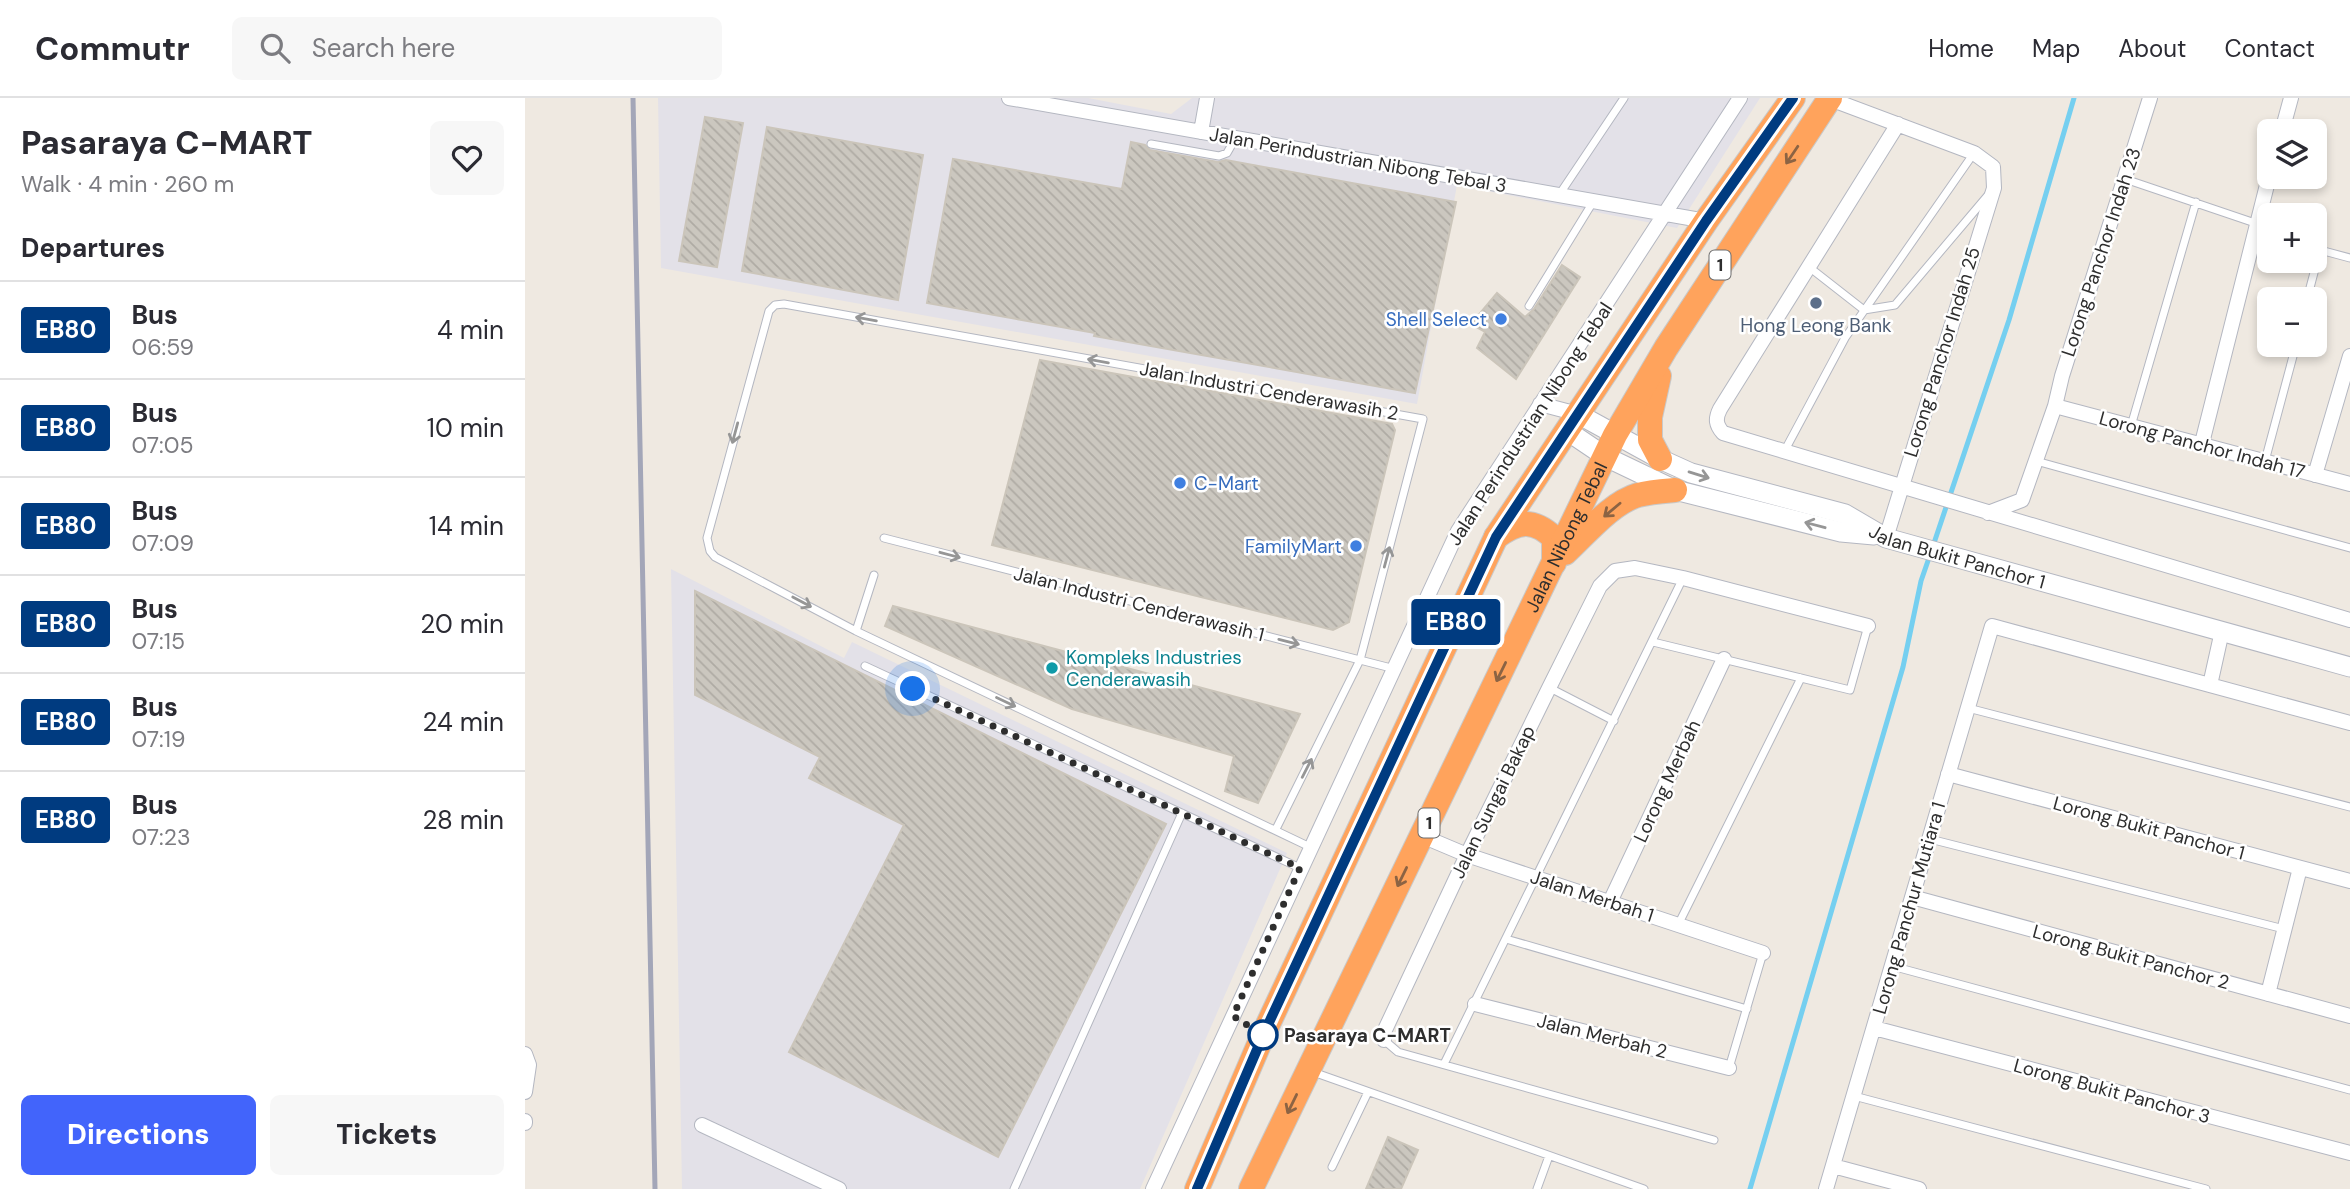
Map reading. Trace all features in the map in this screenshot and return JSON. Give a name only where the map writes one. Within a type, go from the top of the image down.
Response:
[{"type":"highway","name":"1","points":[[1197,1189],[1265,1031],[1496,537],[1706,221],[1793,98]]},
{"type":"highway","name":"Jalan Nibong Tebal","points":[[1251,1189],[1610,446],[1665,348],[1830,98]]},
{"type":"highway","points":[[1660,459],[1650,440],[1650,417],[1665,348]]},
{"type":"highway","points":[[1554,563],[1611,509],[1624,501],[1638,495],[1675,490]]},
{"type":"highway","points":[[1496,537],[1522,523],[1535,524],[1554,538],[1554,563]]},
{"type":"street","name":"Jalan Perindustrian Nibong Tebal 3","points":[[1009,98],[1706,221]]},
{"type":"street","points":[[1201,132],[1207,98]]},
{"type":"street","name":"Jalan Perindustrian Nibong Tebal","points":[[1153,1189],[1458,531],[1739,98]]},
{"type":"street","points":[[1830,98],[1974,153]]},
{"type":"street","name":"Lorong Panchor Indah 23","points":[[1988,513],[2022,500],[2055,406],[2062,376],[2150,98]]},
{"type":"street","points":[[2285,119],[2291,98]]},
{"type":"street","points":[[1898,124],[1720,409],[1716,420],[1718,428],[1723,433],[1900,487],[2350,620]]},
{"type":"street","name":"Lorong Panchor Indah 25","points":[[1886,538],[1994,188],[1993,167],[1974,153]]},
{"type":"street","points":[[2202,443],[2265,189]]},
{"type":"street","points":[[2315,475],[2350,356]]},
{"type":"street","points":[[1540,404],[1572,422]]},
{"type":"street","name":"Lorong Panchor Indah 17","points":[[2055,406],[2350,484]]},
{"type":"street","name":"Jalan Bukit Panchor 1","points":[[1572,422],[1610,446],[1660,459],[1691,473],[1845,514],[1886,538],[2350,667]]},
{"type":"street","points":[[1610,446],[1675,490],[1840,532],[1886,538]]},
{"type":"street","name":"Jalan Sungai Bakap","points":[[1384,1040],[1384,1032],[1467,855],[1600,586],[1615,571],[1635,568],[1683,578]]},
{"type":"street","points":[[1683,578],[1868,626]]},
{"type":"street","name":"Lorong Panchur Mutiara 1","points":[[1826,1189],[1992,626],[2210,685]]},
{"type":"street","points":[[2222,631],[2210,685],[2350,723]]},
{"type":"street","name":"Lorong Merbah","points":[[1610,902],[1724,659]]},
{"type":"street","name":"Lorong Bukit Panchor 1","points":[[1948,775],[2350,881]]},
{"type":"street","name":"Jalan Merbah 1","points":[[1422,835],[1467,855],[1763,953]]},
{"type":"street","points":[[2268,994],[2300,868]]},
{"type":"street","name":"Lorong Bukit Panchor 2","points":[[1912,897],[2350,1016]]},
{"type":"street","name":"Jalan Merbah 2","points":[[1475,1004],[1729,1068]]},
{"type":"street","name":"Lorong Bukit Panchor 3","points":[[1874,1028],[2350,1153]]},
{"type":"street","points":[[525,1054],[529,1065],[525,1092]]},
{"type":"street","points":[[702,1125],[839,1189]]},
{"type":"street","points":[[1833,1166],[1919,1189]]},
{"type":"lane","points":[[1559,195],[1624,98]]},
{"type":"lane","points":[[1151,144],[1219,156],[1227,153],[1235,138]]},
{"type":"lane","points":[[1785,450],[1845,338],[1974,153]]},
{"type":"lane","points":[[2125,179],[2255,223]]},
{"type":"lane","points":[[1809,267],[1864,310],[1895,305],[1994,188]]},
{"type":"lane","points":[[1529,306],[1594,202]]},
{"type":"lane","points":[[2131,426],[2196,202]]},
{"type":"lane","points":[[2311,287],[2320,250],[2350,258]]},
{"type":"lane","name":"Jalan Industri Cenderawasih 2","points":[[856,631],[715,557],[710,551],[707,538],[769,311],[775,305],[784,304],[1423,419],[1360,660],[1276,829]]},
{"type":"lane","points":[[2265,461],[2293,357]]},
{"type":"lane","points":[[2036,461],[2350,548]]},
{"type":"lane","name":"Jalan Industri Cenderawasih 1","points":[[884,538],[1395,670]]},
{"type":"lane","points":[[874,575],[856,631],[1310,847]]},
{"type":"lane","points":[[1444,1064],[1683,578]]},
{"type":"lane","points":[[1653,642],[1850,690],[1868,626]]},
{"type":"lane","points":[[865,666],[1300,868]]},
{"type":"lane","points":[[1678,925],[1801,678]]},
{"type":"lane","points":[[1549,688],[1614,721]]},
{"type":"lane","points":[[1968,708],[2350,807]]},
{"type":"lane","points":[[1014,1189],[1182,813]]},
{"type":"lane","points":[[1930,839],[2284,929]]},
{"type":"lane","points":[[1506,939],[1747,1009]]},
{"type":"lane","points":[[1729,1068],[1763,953]]},
{"type":"lane","points":[[1892,966],[2350,1090]]},
{"type":"lane","points":[[1384,1040],[1398,1052],[1714,1140]]},
{"type":"lane","points":[[1309,1070],[1644,1189]]},
{"type":"lane","points":[[1332,1167],[1369,1092]]},
{"type":"lane","points":[[1854,1096],[2206,1189]]},
{"type":"lane","points":[[1537,1189],[1549,1156]]},
{"type":"shaded area","points":[[658,98],[1088,98],[1171,114],[1192,98],[1760,98],[1677,228],[1457,185],[1417,404],[661,268]]},
{"type":"shaded area","points":[[671,569],[844,658],[852,642],[1287,853],[1140,1189],[682,1189]]},
{"type":"building","points":[[705,117],[743,123],[717,267],[679,261]]},
{"type":"building","points":[[767,127],[923,155],[898,300],[742,271]]},
{"type":"building","points":[[1131,142],[1145,145],[1150,150],[1218,162],[1226,160],[1456,202],[1415,393],[1094,336],[1095,333],[927,303],[953,159],[1122,189]]},
{"type":"building","points":[[1562,265],[1580,277],[1516,379],[1477,348],[1485,332],[1471,324],[1497,293],[1525,317],[1534,309]]},
{"type":"building","name":"C-Mart","points":[[1040,360],[1392,424],[1395,430],[1349,622],[1333,630],[992,545]]},
{"type":"building","points":[[695,591],[1166,824],[998,1157],[789,1052],[904,825],[809,778],[820,757],[695,695]]},
{"type":"building","name":"Kompleks Industries Cenderawasih","points":[[893,606],[1300,714],[1258,803],[1225,791],[1234,756],[1072,709],[885,626]]},
{"type":"building","points":[[1388,1137],[1418,1150],[1401,1189],[1366,1189]]},
{"type":"waterway","points":[[1933,546],[2009,320],[2074,98]]},
{"type":"waterway","points":[[1750,1189],[1903,667],[1921,581],[1930,555]]},
{"type":"railway","points":[[633,98],[655,1189]]},
{"type":"bus line","name":"EB80","points":[[1197,1189],[1265,1031],[1496,537],[1706,221],[1793,98]]},
{"type":"place","name":"Hong Leong Bank","points":[[1816,303]]},
{"type":"place","name":"Shell Select","points":[[1501,319]]},
{"type":"place","name":"C-Mart","points":[[1180,483]]},
{"type":"place","name":"FamilyMart","points":[[1356,546]]},
{"type":"place","name":"Kompleks Industries Cenderawasih","points":[[1052,668]]},
{"type":"place","name":"Pasaraya C-MART","points":[[1263,1035]]},
{"type":"route","points":[[913,689],[1300,868],[1233,1016],[1263,1035]]}]
